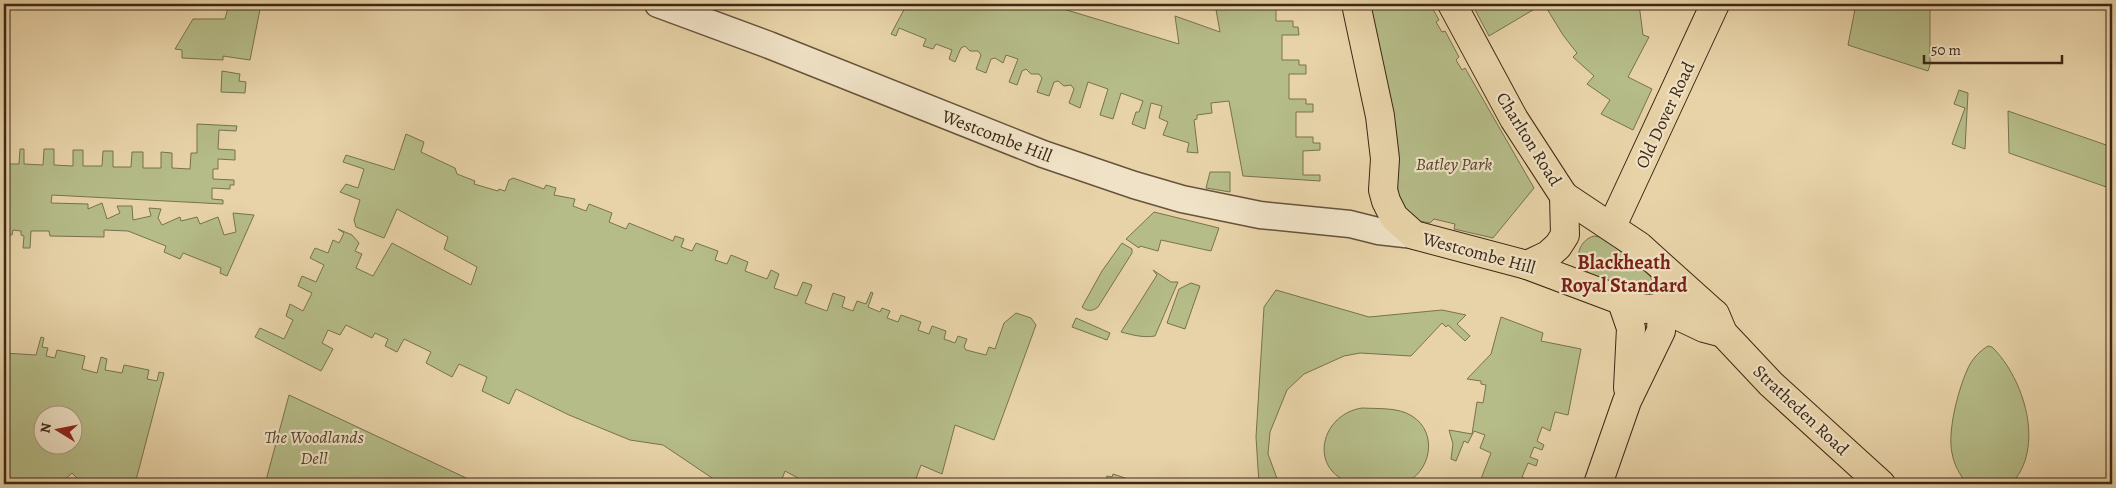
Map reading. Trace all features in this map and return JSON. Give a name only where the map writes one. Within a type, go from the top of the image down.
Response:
[{"type":"main road","points":[[1356,4],[1380,116],[1385,158],[1383,190],[1390,211],[1414,235]]},
{"type":"main road","name":"Charlton Road","points":[[1452,4],[1514,119],[1564,196],[1565,235],[1558,246],[1548,255],[1527,265]]},
{"type":"main road","name":"Old Dover Road","points":[[1612,226],[1715,4]]},
{"type":"main road","points":[[1564,196],[1612,226]]},
{"type":"main road","name":"Stratheden Road","points":[[1612,226],[1639,246],[1709,308],[1715,314],[1723,333],[1771,384],[1881,484]]},
{"type":"main road","name":"Westcombe Hill","points":[[1414,235],[1527,265],[1644,309],[1662,308]]},
{"type":"main road","points":[[1598,484],[1627,402],[1661,331],[1662,308],[1669,294],[1673,277]]},
{"type":"main road","points":[[1622,302],[1631,328],[1627,402]]},
{"type":"main road","name":"Stratheden Road","points":[[1662,308],[1704,328],[1723,333]]},
{"type":"street","name":"Westcombe Hill","points":[[658,4],[769,45],[1042,154],[1134,185],[1190,201],[1260,216],[1350,224],[1386,232],[1414,235]]},
{"type":"street","points":[[1350,224],[1368,218],[1372,214],[1383,190]]},
{"type":"green space","points":[[229,4],[261,4],[250,60],[223,56],[223,60],[182,58],[182,50],[175,49],[193,19],[225,19]]},
{"type":"green space","points":[[907,4],[973,6],[974,4],[1047,4],[1179,44],[1175,16],[1220,32],[1215,4],[1276,4],[1276,21],[1293,21],[1293,27],[1298,27],[1299,35],[1282,35],[1282,60],[1299,60],[1299,65],[1306,65],[1306,74],[1289,74],[1289,99],[1306,99],[1306,104],[1313,104],[1313,112],[1296,112],[1296,137],[1313,137],[1313,143],[1320,143],[1320,150],[1303,151],[1303,175],[1320,175],[1320,181],[1243,176],[1229,101],[1211,103],[1212,113],[1197,115],[1197,119],[1194,120],[1198,153],[1187,152],[1189,143],[1163,135],[1168,122],[1159,118],[1162,106],[1151,103],[1145,129],[1132,124],[1136,112],[1139,112],[1143,101],[1121,93],[1113,119],[1100,115],[1108,89],[1088,82],[1080,108],[1069,103],[1074,89],[1071,85],[1064,86],[1058,81],[1054,82],[1049,96],[1037,92],[1042,78],[1039,74],[1031,74],[1026,69],[1022,71],[1017,85],[1009,82],[1018,59],[1006,55],[1003,63],[995,58],[991,59],[986,73],[976,69],[981,55],[978,51],[970,51],[965,46],[961,48],[955,62],[949,59],[952,50],[936,44],[933,49],[923,46],[926,39],[899,28],[896,36],[891,34]]},
{"type":"green space","name":"Batley Park","points":[[1367,4],[1430,4],[1439,20],[1436,22],[1442,32],[1445,31],[1459,57],[1456,60],[1462,70],[1465,68],[1534,188],[1493,238],[1454,229],[1455,224],[1434,219],[1430,223],[1415,220],[1402,211],[1398,194],[1396,155]]},
{"type":"green space","points":[[1472,4],[1543,4],[1489,36]]},
{"type":"green space","points":[[1544,4],[1639,4],[1643,35],[1649,37],[1628,77],[1652,89],[1633,130],[1601,114],[1610,100],[1587,84],[1594,76],[1573,57],[1577,53],[1563,35]]},
{"type":"green space","points":[[1856,4],[1930,4],[1930,65],[1928,71],[1848,45]]},
{"type":"green space","points":[[222,71],[240,74],[239,81],[246,82],[245,93],[221,92]]},
{"type":"green space","points":[[1959,90],[1968,93],[1965,149],[1952,144],[1965,108],[1954,104]]},
{"type":"green space","points":[[2008,111],[2112,147],[2112,189],[2009,153]]},
{"type":"green space","points":[[197,124],[237,126],[236,131],[219,130],[218,149],[235,150],[235,160],[218,159],[218,169],[213,169],[213,179],[234,180],[234,185],[230,185],[230,189],[212,188],[212,199],[223,200],[223,204],[52,195],[51,203],[88,204],[88,209],[102,203],[107,219],[120,213],[117,206],[132,206],[133,220],[151,216],[149,208],[161,209],[158,218],[162,225],[180,217],[181,221],[197,217],[200,224],[218,217],[224,235],[236,232],[233,213],[254,215],[227,276],[220,273],[221,268],[183,253],[180,259],[164,252],[166,246],[128,231],[104,230],[104,237],[50,236],[49,231],[31,231],[30,248],[23,248],[24,236],[21,235],[21,231],[13,230],[12,235],[4,234],[4,164],[19,164],[20,149],[24,149],[24,164],[43,165],[44,149],[54,149],[54,165],[73,166],[73,150],[83,150],[83,166],[102,166],[103,151],[113,151],[113,167],[131,167],[132,152],[143,152],[143,168],[161,168],[161,152],[172,153],[172,168],[190,169],[191,153],[197,153]]},
{"type":"green space","points":[[406,134],[424,142],[421,152],[455,168],[457,174],[475,181],[474,184],[498,191],[499,189],[505,191],[509,180],[513,178],[544,189],[546,185],[556,188],[554,195],[575,199],[573,206],[586,211],[589,204],[612,213],[609,222],[626,229],[629,223],[673,241],[675,236],[684,239],[681,247],[692,251],[696,243],[718,251],[715,260],[727,264],[731,255],[748,262],[745,271],[767,279],[771,270],[779,274],[774,288],[797,296],[803,282],[812,285],[805,303],[827,311],[833,293],[845,297],[842,307],[853,311],[857,301],[866,304],[871,292],[873,293],[868,307],[880,312],[882,308],[890,311],[887,318],[898,322],[901,315],[921,322],[918,330],[929,334],[932,326],[946,331],[944,339],[955,343],[958,336],[967,339],[964,347],[966,350],[986,355],[989,347],[995,349],[1004,323],[1016,313],[1031,318],[1036,325],[994,440],[955,425],[942,474],[921,465],[914,484],[809,484],[785,471],[780,484],[721,484],[663,445],[630,440],[569,415],[516,389],[509,404],[482,391],[487,377],[459,364],[452,377],[426,363],[431,352],[404,339],[397,352],[385,346],[388,339],[375,333],[372,338],[346,325],[340,335],[328,330],[322,343],[333,349],[321,371],[255,337],[260,328],[284,339],[293,320],[286,316],[290,304],[303,311],[312,293],[298,286],[302,276],[316,282],[324,265],[310,258],[315,248],[328,253],[333,240],[339,243],[344,233],[338,229],[352,235],[359,243],[355,251],[362,254],[356,268],[373,276],[392,243],[471,285],[477,267],[444,249],[448,237],[397,209],[384,238],[356,227],[354,220],[360,200],[340,192],[346,184],[358,188],[364,169],[343,162],[346,155],[394,170]]},
{"type":"green space","points":[[1210,172],[1230,172],[1230,192],[1206,188]]},
{"type":"green space","points":[[1154,212],[1219,228],[1211,251],[1161,240],[1158,251],[1140,246],[1139,248],[1126,239]]},
{"type":"green space","points":[[1594,236],[1605,238],[1650,276],[1654,284],[1653,290],[1645,296],[1633,293],[1605,282],[1585,270],[1579,261],[1579,250],[1585,241]]},
{"type":"green space","points":[[1122,243],[1132,249],[1132,253],[1098,307],[1088,310],[1082,307],[1102,271]]},
{"type":"green space","points":[[1153,270],[1171,282],[1178,282],[1155,336],[1142,336],[1121,332],[1157,275]]},
{"type":"green space","points":[[1191,283],[1200,286],[1185,329],[1167,323],[1179,289]]},
{"type":"green space","points":[[1276,290],[1369,317],[1442,310],[1466,315],[1457,324],[1470,336],[1465,341],[1448,325],[1446,327],[1442,323],[1411,356],[1360,353],[1344,356],[1304,374],[1287,390],[1270,432],[1268,454],[1279,484],[1259,484],[1256,437],[1264,307]]},
{"type":"green space","points":[[1501,317],[1543,333],[1541,341],[1581,349],[1568,415],[1555,412],[1550,431],[1542,427],[1537,441],[1544,445],[1542,450],[1534,447],[1530,457],[1538,460],[1536,466],[1528,463],[1522,477],[1529,481],[1528,484],[1479,484],[1491,453],[1480,448],[1485,435],[1474,431],[1468,443],[1464,441],[1456,461],[1451,459],[1453,444],[1449,430],[1472,434],[1477,402],[1483,403],[1486,385],[1481,384],[1481,381],[1467,379],[1491,354]]},
{"type":"green space","points":[[1076,318],[1110,333],[1107,340],[1072,327]]},
{"type":"green space","points":[[41,337],[44,338],[42,347],[48,348],[46,356],[55,358],[57,350],[85,356],[82,369],[97,373],[101,357],[107,359],[105,370],[122,373],[124,365],[149,370],[147,379],[157,381],[159,372],[164,373],[135,484],[83,484],[72,473],[60,484],[22,484],[19,480],[14,484],[4,484],[4,353],[36,355]]},
{"type":"green space","points":[[1988,346],[1992,347],[2003,360],[2013,376],[2027,414],[2029,433],[2027,452],[2022,469],[2011,484],[1967,484],[1954,462],[1952,453],[1951,433],[1961,385],[1973,360]]},
{"type":"green space","name":"The Woodlands Dell","points":[[289,395],[479,484],[265,484]]},
{"type":"green space","points":[[1362,408],[1401,411],[1421,423],[1426,432],[1428,452],[1420,471],[1413,479],[1403,484],[1354,484],[1335,474],[1328,465],[1324,453],[1325,441],[1329,430],[1337,420],[1348,412]]},
{"type":"green space","points":[[1113,474],[1143,484],[1104,484],[1107,476],[1112,477]]},
{"type":"district","name":"Blackheath Royal Standard","points":[[1624,274]]}]
